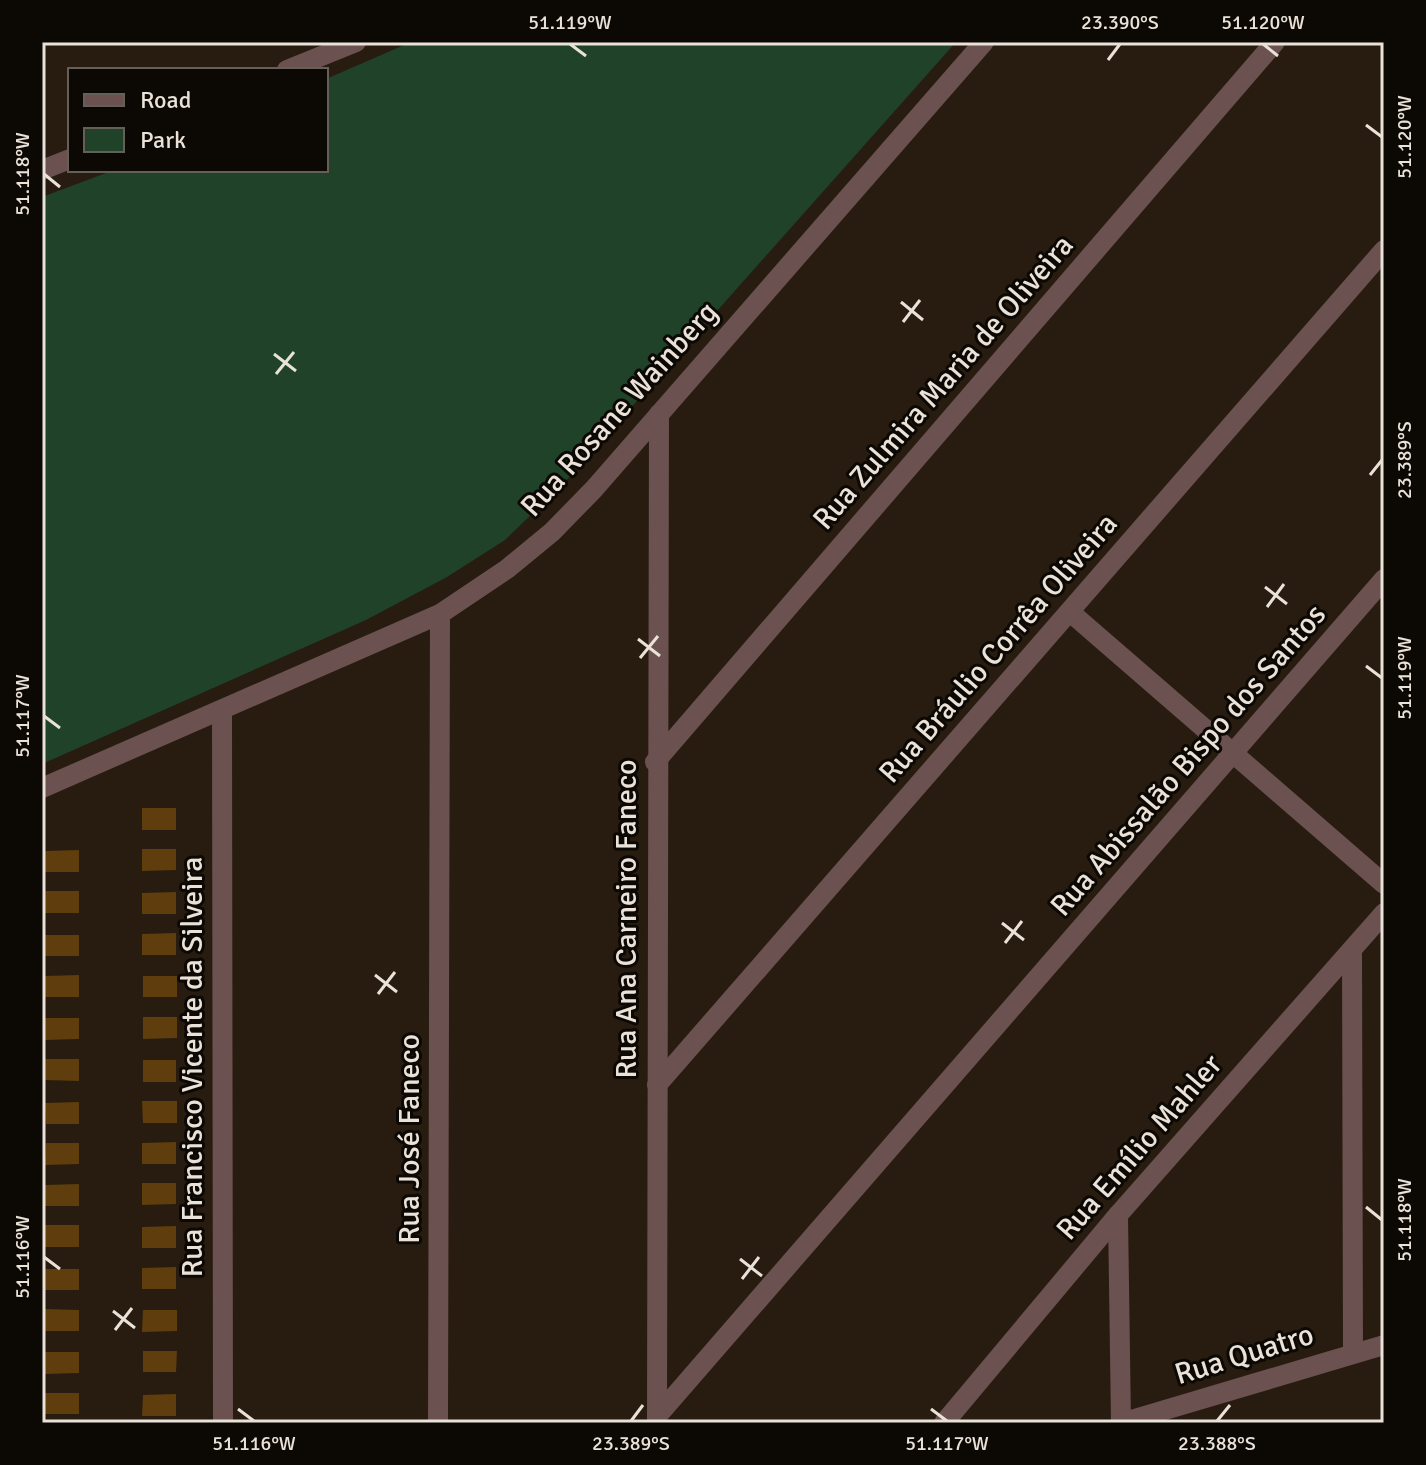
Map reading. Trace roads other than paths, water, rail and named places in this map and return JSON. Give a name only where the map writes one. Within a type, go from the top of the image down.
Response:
[{"type":"street","points":[[292,68],[356,42]]},
{"type":"street","name":"Rua Rosane Wainberg","points":[[42,788],[440,614],[507,569],[552,532],[659,414],[984,42]]},
{"type":"street","name":"Rua Zulmira Maria de Oliveira","points":[[655,762],[1275,42]]},
{"type":"street","points":[[42,170],[68,160]]},
{"type":"street","name":"Rua Bráulio Corrêa Oliveira","points":[[657,1085],[1384,250]]},
{"type":"street","name":"Rua Ana Carneiro Faneco","points":[[658,1418],[655,762],[659,414]]},
{"type":"street","name":"Rua Abissalão Bispo dos Santos","points":[[658,1418],[1384,579]]},
{"type":"street","points":[[1070,612],[1384,884]]},
{"type":"street","name":"Rua José Faneco","points":[[438,1423],[440,614]]},
{"type":"street","name":"Rua Francisco Vicente da Silveira","points":[[222,711],[223,1423]]},
{"type":"street","name":"Rua Emílio Mahler","points":[[944,1423],[1118,1215],[1384,913]]},
{"type":"street","points":[[1352,951],[1353,1353]]},
{"type":"street","points":[[1118,1215],[1121,1423]]},
{"type":"street","name":"Rua Quatro","points":[[1121,1423],[1384,1345]]}]
